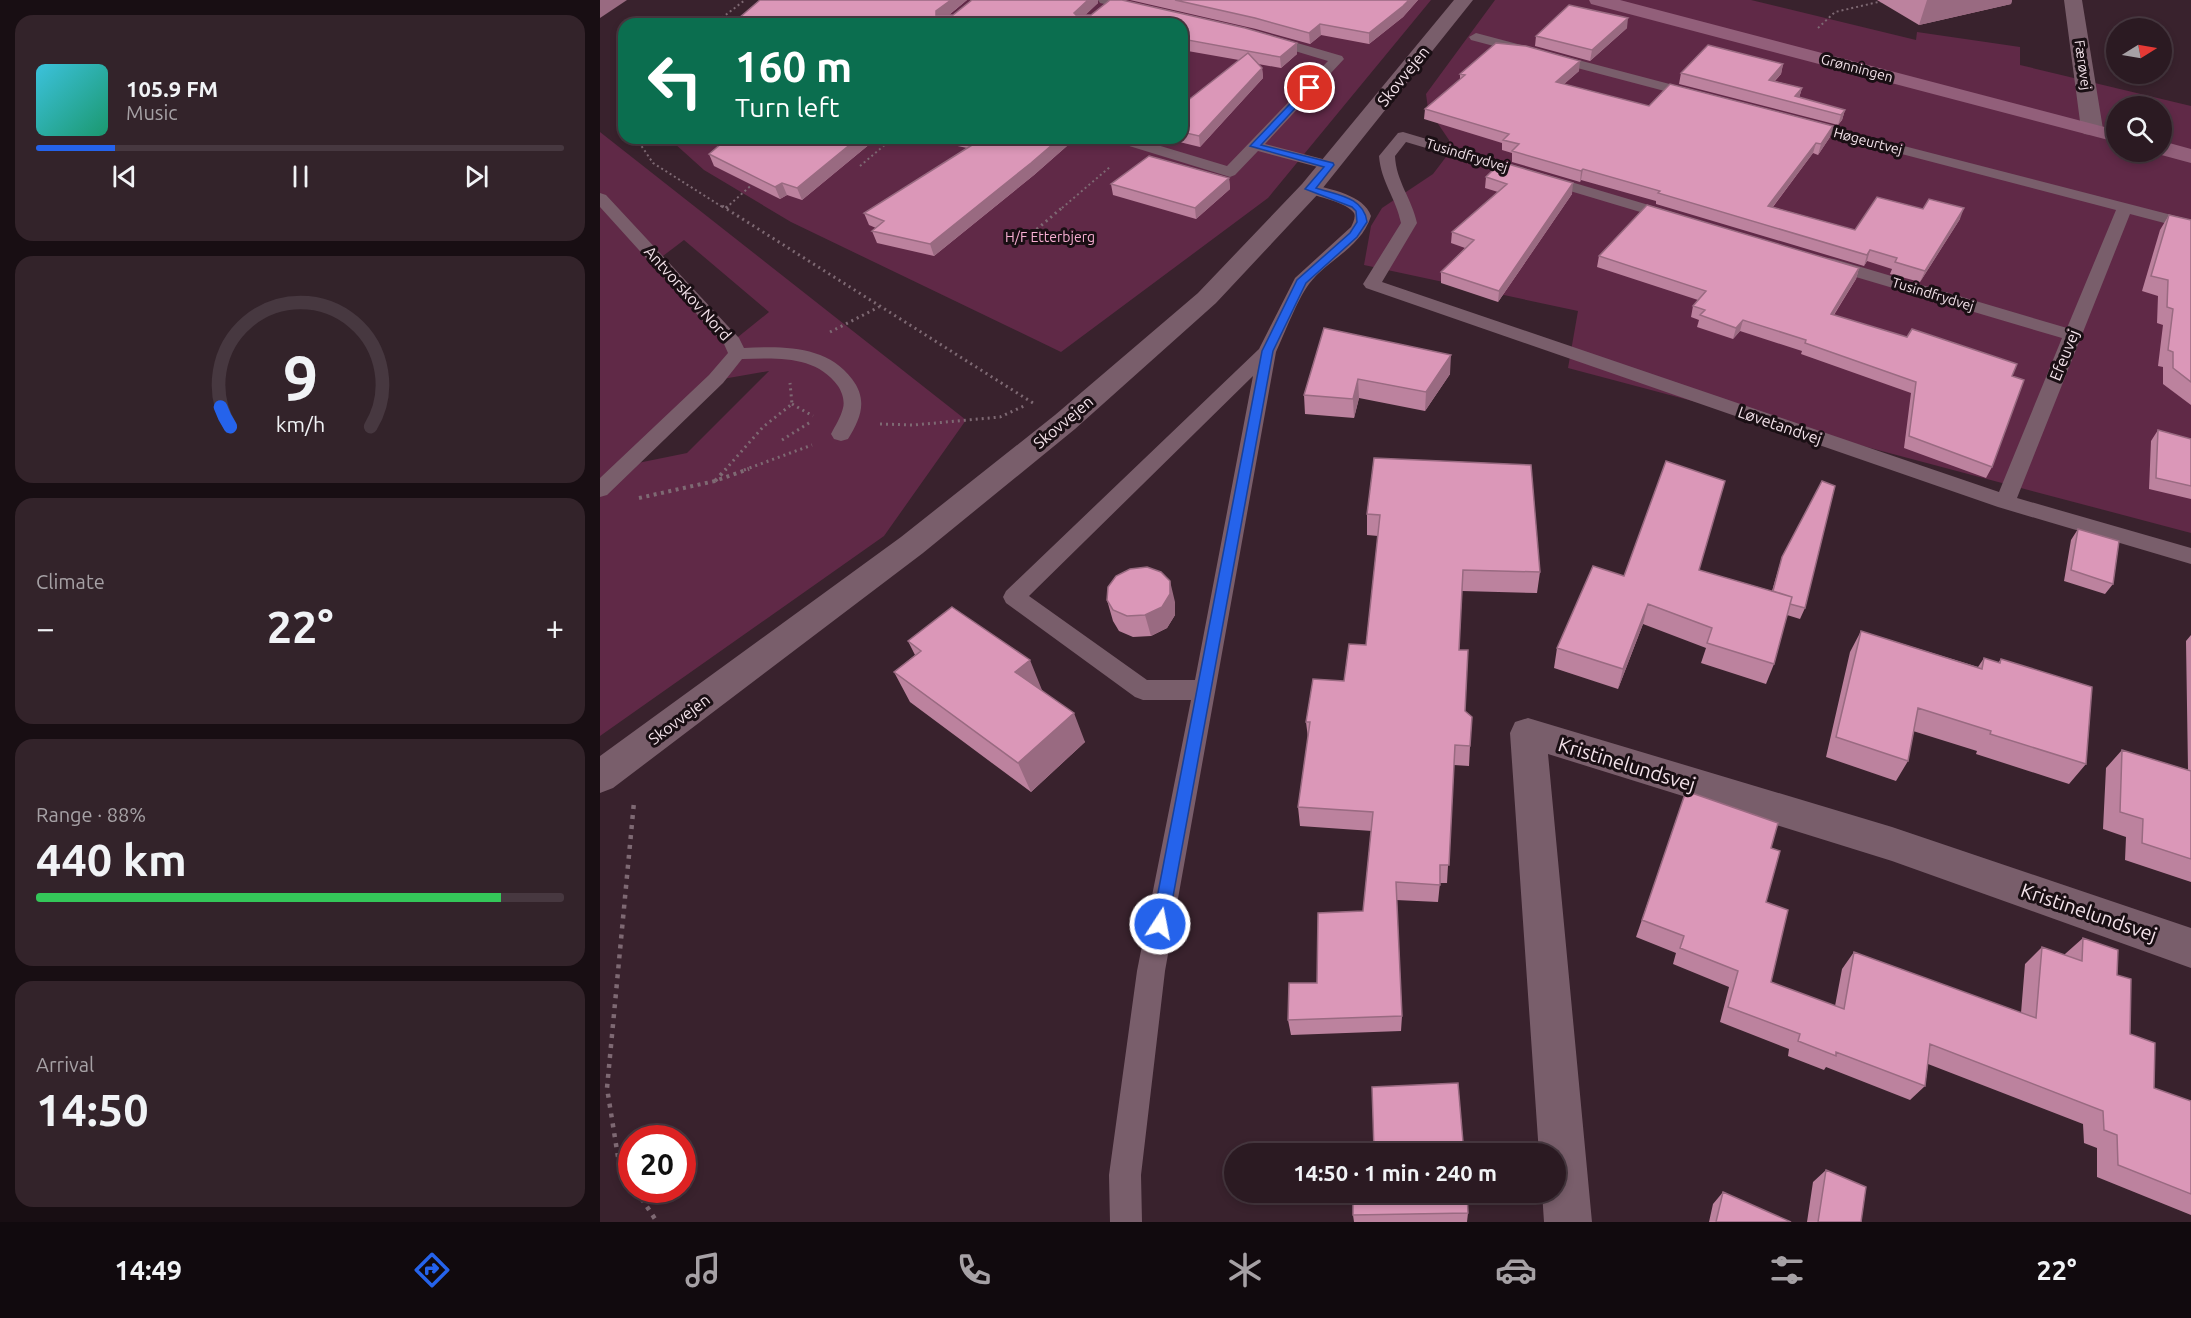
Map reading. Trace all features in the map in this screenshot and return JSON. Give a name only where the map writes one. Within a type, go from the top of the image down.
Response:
[{"type":"main road","name":"Grønningen","points":[[1598,0],[2106,133]]},
{"type":"main road","points":[[2172,151],[2191,156]]},
{"type":"street","name":"Skovvejen","points":[[608,772],[912,545],[1065,422],[1207,298],[1310,189],[1464,0]]},
{"type":"street","name":"Færøvej","points":[[2073,0],[2092,129]]},
{"type":"street","name":"Kristinelundsvej","points":[[1568,1222],[1528,734],[1892,844],[2191,948]]},
{"type":"lane","points":[[1106,4],[1153,11]]},
{"type":"lane","points":[[1136,144],[1230,172],[1338,59],[1250,34]]},
{"type":"lane","points":[[1476,37],[1708,99]]},
{"type":"lane","name":"Høgeurtvej","points":[[1789,120],[2191,225]]},
{"type":"lane","name":"Tusindfrydvej","points":[[1372,284],[1409,223],[1406,205],[1388,174],[1388,156],[1403,136],[1686,221]]},
{"type":"lane","points":[[1254,146],[1329,165]]},
{"type":"lane","points":[[1125,1222],[1125,1175],[1151,971],[1267,351],[1301,282],[1353,235],[1362,222],[1361,210],[1356,205],[1310,189]]},
{"type":"lane","name":"Antvorskov Nord","points":[[600,198],[733,342],[737,354],[716,379],[600,490]]},
{"type":"lane","name":"Efeuvej","points":[[2005,502],[2124,209]]},
{"type":"lane","name":"Tusindfrydvej","points":[[1811,258],[2071,335]]},
{"type":"lane","name":"Løvetandvej","points":[[1372,284],[2005,502],[2191,556]]},
{"type":"lane","points":[[1204,690],[1143,690],[1014,597],[1267,351]]},
{"type":"lane","points":[[737,354],[799,354],[823,362],[841,372],[851,390],[854,406],[844,429]]},
{"type":"path","points":[[722,18],[745,0]]},
{"type":"path","points":[[1795,52],[1834,12],[1887,0]]},
{"type":"path","points":[[640,144],[653,163],[1065,422]]},
{"type":"path","points":[[860,166],[886,144]]},
{"type":"path","points":[[1023,241],[1136,144]]},
{"type":"path","points":[[726,208],[756,181]]},
{"type":"path","points":[[799,354],[831,332],[880,307]]},
{"type":"path","points":[[715,481],[763,427],[792,404],[793,388]]},
{"type":"path","points":[[631,500],[715,481],[844,429],[1000,417],[1032,402]]},
{"type":"path","points":[[782,440],[817,418],[792,404]]},
{"type":"path","points":[[608,772],[635,805],[607,1088],[618,1157]]},
{"type":"path","points":[[645,1203],[657,1222]]},
{"type":"green space","name":"H/F Etterbjerg","points":[[771,0],[1431,0],[1268,198],[1061,352],[791,222],[704,170],[675,144],[1188,144],[1188,18],[747,18]]},
{"type":"green space","points":[[1495,0],[1751,0],[1916,40],[1917,32],[2020,47],[2020,65],[2149,96],[2106,96],[2106,162],[2172,162],[2172,101],[2191,106],[2191,533],[1568,368],[1578,311],[1364,265],[1371,226],[1382,208],[1433,174],[1449,153],[1449,140],[1428,109],[1426,94]]},
{"type":"green space","points":[[600,132],[966,420],[884,536],[600,736]],"holes":[[[684,240],[769,312],[733,341],[659,259]],[[769,371],[687,453],[628,465],[717,380]]]},
{"type":"building","points":[[760,0],[951,0],[936,11],[936,15],[953,15],[972,0],[1088,0],[1074,13],[1091,15],[1110,0],[1122,0],[1245,28],[1297,43],[1280,57],[1188,40],[1188,18],[739,18]]},
{"type":"building","points":[[1175,0],[1409,0],[1369,33],[1320,24],[1309,33]]},
{"type":"building","points":[[1569,5],[1628,18],[1592,50],[1536,36]]},
{"type":"building","points":[[1496,43],[1526,46],[1580,61],[1556,82],[1649,106],[1670,84],[1833,126],[1821,144],[1816,143],[1768,206],[1855,230],[1877,197],[1923,209],[1929,199],[1964,208],[1925,271],[1895,262],[1897,258],[1870,250],[1867,255],[1658,193],[1660,191],[1512,151],[1519,144],[1503,140],[1509,134],[1425,109],[1465,75],[1460,74]]},
{"type":"building","points":[[1708,45],[1783,64],[1769,80],[1802,88],[1795,96],[1845,110],[1841,115],[1681,73]]},
{"type":"building","points":[[1248,53],[1262,68],[1199,136],[1188,133],[1188,100]]},
{"type":"building","points":[[721,144],[851,144],[797,188],[782,183],[775,187],[709,154]]},
{"type":"building","points":[[974,144],[1053,144],[930,244],[872,231],[884,221],[864,213]]},
{"type":"building","points":[[1149,156],[1229,178],[1195,208],[1111,184]]},
{"type":"building","points":[[1501,162],[1573,183],[1499,291],[1441,272],[1474,240],[1452,232],[1507,184],[1486,177]]},
{"type":"building","points":[[1647,205],[1859,268],[1831,314],[1907,337],[1912,329],[2017,364],[2012,376],[2024,380],[1992,467],[1909,436],[1916,382],[1805,343],[1806,340],[1743,320],[1736,328],[1700,315],[1705,310],[1693,306],[1706,291],[1599,256]]},
{"type":"building","points":[[2169,215],[2191,220],[2191,382],[2173,368],[2173,352],[2168,350],[2173,309],[2167,307],[2168,280],[2151,276]]},
{"type":"building","points":[[1324,328],[1451,355],[1426,392],[1358,379],[1353,399],[1304,395]]},
{"type":"building","points":[[2158,430],[2191,439],[2191,486],[2156,478]]},
{"type":"building","points":[[1374,458],[1531,465],[1540,572],[1463,570],[1459,650],[1468,650],[1465,711],[1472,717],[1470,746],[1455,745],[1449,865],[1440,865],[1440,885],[1396,882],[1402,1016],[1288,1020],[1289,983],[1317,983],[1318,913],[1363,911],[1373,812],[1298,807],[1310,722],[1306,722],[1313,679],[1344,681],[1349,644],[1366,645],[1380,515],[1367,514]]},
{"type":"building","points":[[1666,461],[1725,481],[1699,570],[1792,597],[1774,664],[1707,643],[1712,628],[1648,604],[1623,669],[1557,648],[1593,566],[1624,576]]},
{"type":"building","points":[[1822,481],[1835,486],[1805,608],[1790,604],[1792,597],[1773,591],[1782,557]]},
{"type":"building","points":[[2078,529],[2119,541],[2113,584],[2071,570]]},
{"type":"building","points":[[1147,567],[1161,572],[1170,581],[1170,594],[1162,607],[1145,615],[1127,616],[1113,610],[1107,600],[1108,587],[1116,576],[1130,569]]},
{"type":"building","points":[[952,607],[1030,660],[1015,672],[1074,713],[1018,763],[894,672],[921,651],[908,641]]},
{"type":"building","points":[[1861,631],[1982,669],[1984,658],[2000,663],[2001,659],[2092,687],[2086,764],[1990,734],[1991,731],[1918,708],[1908,761],[1836,737]]},
{"type":"building","points":[[2122,750],[2191,771],[2191,859],[2142,843],[2143,819],[2120,812]]},
{"type":"building","points":[[1686,791],[1778,823],[1771,848],[1780,851],[1766,902],[1788,910],[1771,982],[1844,1009],[1854,952],[2036,1018],[2042,947],[2082,961],[2083,938],[2118,950],[2117,975],[2131,979],[2130,1034],[2155,1043],[2154,1088],[2191,1101],[2191,1194],[2118,1165],[2117,1135],[2104,1130],[2103,1111],[1930,1044],[1925,1086],[1836,1052],[1836,1056],[1798,1041],[1800,1034],[1728,1007],[1738,971],[1680,948],[1684,936],[1642,920]]},
{"type":"building","points":[[1458,1083],[1463,1143],[1374,1143],[1372,1087]]},
{"type":"building","points":[[1826,1170],[1866,1187],[1861,1222],[1818,1222]]},
{"type":"building","points":[[1723,1192],[1791,1222],[1716,1222]]},
{"type":"building","points":[[1353,1203],[1468,1203],[1468,1213],[1353,1215]]},
{"type":"route","points":[[1160,924],[1267,351],[1301,282],[1353,235],[1362,222],[1361,210],[1356,205],[1310,189],[1329,165],[1254,146],[1310,88]]}]
